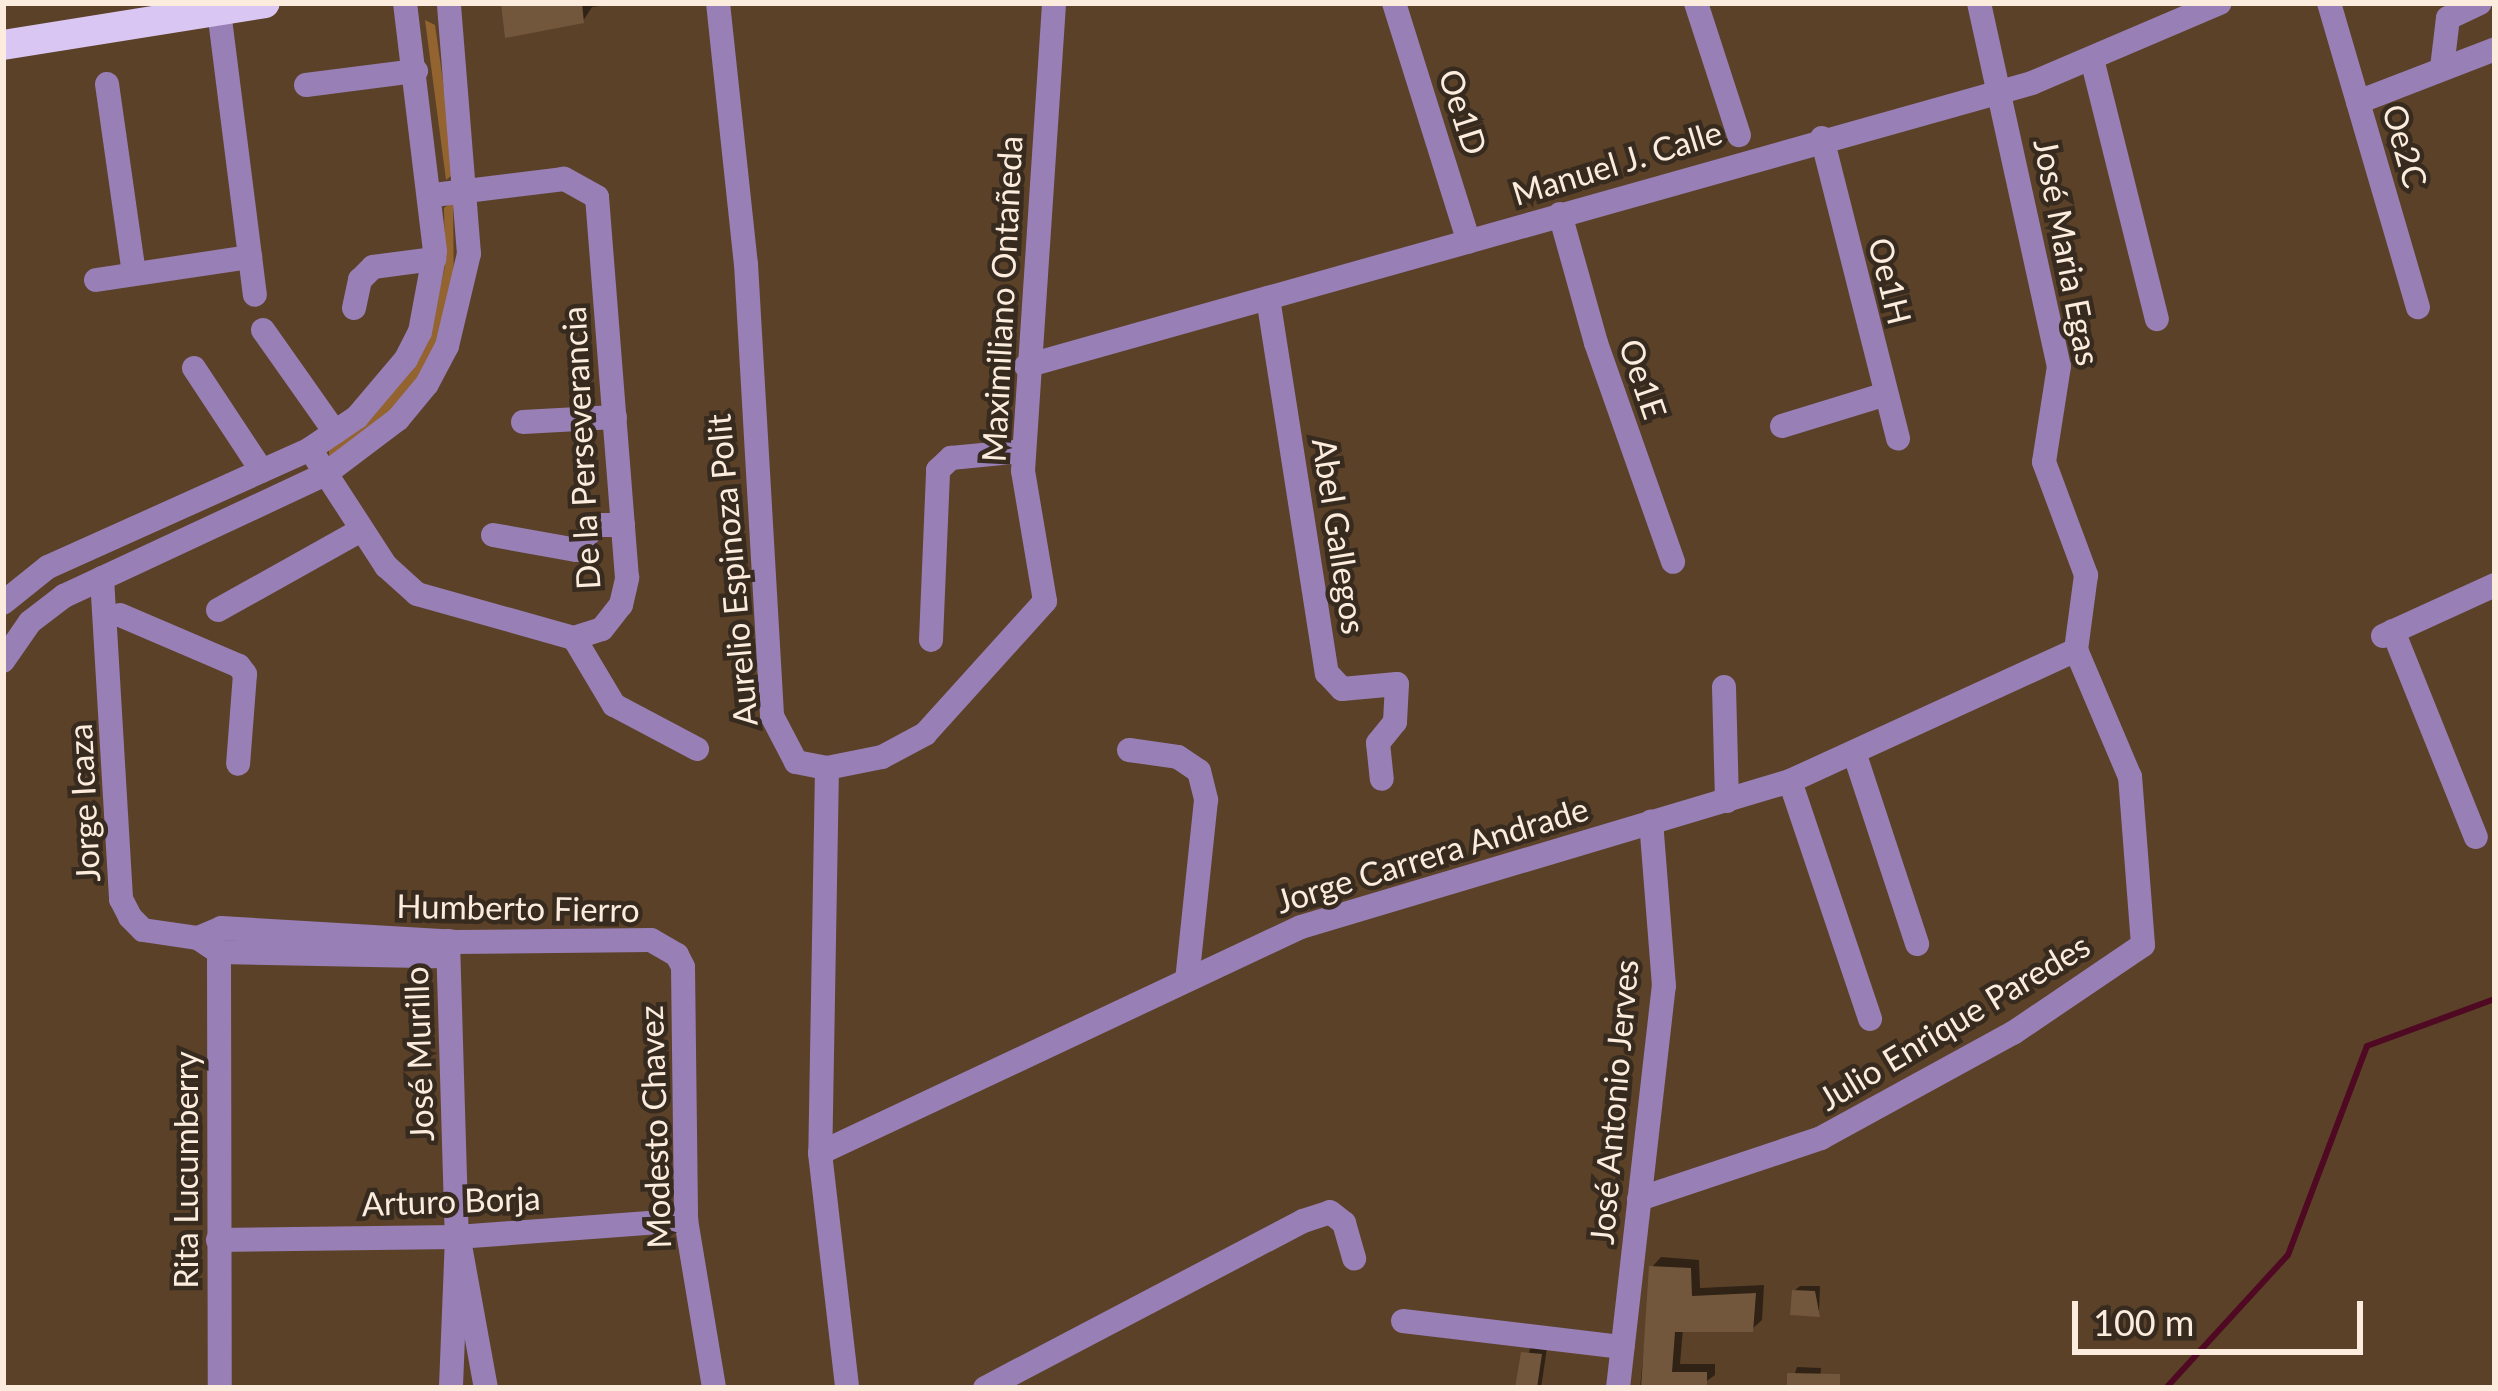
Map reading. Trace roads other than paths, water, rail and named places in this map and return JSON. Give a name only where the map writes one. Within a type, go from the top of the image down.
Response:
[{"type":"main road","points":[[3,45],[108,17],[219,11],[265,3]]},
{"type":"street","points":[[3,603],[48,568],[310,449],[335,432],[406,359],[420,332],[434,259],[434,195],[405,3]]},
{"type":"street","points":[[3,661],[30,622],[112,574],[324,475],[398,419],[447,346],[469,254],[468,189],[449,3]]},
{"type":"street","name":"Aurelio Espinoza Polit","points":[[718,3],[746,264],[772,716],[796,762],[827,768]]},
{"type":"street","name":"Maximiliano Ontañeda","points":[[827,768],[882,757],[925,734],[1042,607],[1024,451],[1026,366],[1054,3]]},
{"type":"street","name":"Oe1D","points":[[1394,3],[1469,242]]},
{"type":"street","points":[[1696,3],[1739,135]]},
{"type":"street","name":"José Maria Egas","points":[[1979,3],[2059,365],[2044,462],[2086,574],[2076,650]]},
{"type":"street","name":"Manuel J. Calle","points":[[1026,366],[2001,91],[2093,63],[2220,3]]},
{"type":"street","name":"Oe2C","points":[[2329,3],[2418,307]]},
{"type":"street","points":[[2441,68],[2447,18],[2480,3]]},
{"type":"street","points":[[219,11],[255,295]]},
{"type":"street","points":[[2358,102],[2495,49]]},
{"type":"street","points":[[2093,63],[2157,319]]},
{"type":"street","points":[[306,85],[416,71]]},
{"type":"street","points":[[107,84],[134,273]]},
{"type":"street","name":"Oe1H","points":[[1822,138],[1898,439]]},
{"type":"street","name":"De la Perseverancia","points":[[310,449],[361,530],[423,598],[574,638],[602,629],[621,605],[623,525],[595,192],[564,179],[434,195]]},
{"type":"street","name":"Oe1E","points":[[1560,214],[1596,343],[1673,562]]},
{"type":"street","points":[[96,280],[250,257]]},
{"type":"street","points":[[354,308],[360,280],[373,267],[434,259]]},
{"type":"street","name":"Abel Gallegos","points":[[1268,298],[1328,673],[1342,689],[1397,683],[1395,722],[1378,743],[1382,779]]},
{"type":"street","points":[[263,329],[335,432]]},
{"type":"street","points":[[194,368],[262,471]]},
{"type":"street","points":[[1782,426],[1886,394]]},
{"type":"street","points":[[523,422],[615,417]]},
{"type":"street","points":[[931,640],[938,470],[951,458],[1024,451]]},
{"type":"street","points":[[493,535],[577,550],[595,525],[623,525]]},
{"type":"street","points":[[218,610],[361,530]]},
{"type":"street","points":[[108,541],[112,574]]},
{"type":"street","name":"Jorge Icaza","points":[[110,665],[120,616],[112,574]]},
{"type":"street","name":"Jorge Icaza","points":[[112,574],[110,665],[121,899],[143,930]]},
{"type":"street","points":[[2476,837],[2388,634],[2495,585]]},
{"type":"street","points":[[120,616],[239,666],[245,674],[238,764]]},
{"type":"street","points":[[574,638],[614,705],[697,749]]},
{"type":"street","name":"Jorge Carrera Andrade","points":[[820,1153],[1186,980],[1352,910],[1790,781],[1856,755],[2076,650]]},
{"type":"street","name":"Julio Enrique Paredes","points":[[1640,1199],[1821,1138],[2013,1033],[2143,945],[2130,777],[2076,650]]},
{"type":"street","points":[[1724,687],[1727,801]]},
{"type":"street","points":[[1130,750],[1178,758],[1198,771],[1202,785],[1186,980]]},
{"type":"street","points":[[1856,755],[1917,944]]},
{"type":"street","points":[[827,768],[820,1153],[848,1388]]},
{"type":"street","points":[[1790,781],[1870,1019]]},
{"type":"street","name":"José Antonio Jerves","points":[[1618,1388],[1664,986],[1651,822]]},
{"type":"street","name":"Humberto Fierro","points":[[143,930],[209,945],[658,949]]},
{"type":"street","name":"Rita Lucumberry","points":[[209,945],[220,1388]]},
{"type":"street","name":"José Murillo","points":[[448,949],[458,1237],[451,1388]]},
{"type":"street","name":"Modesto Chavez","points":[[658,949],[683,967],[686,1220],[713,1388]]},
{"type":"street","points":[[985,1388],[1303,1221],[1330,1212],[1344,1223],[1354,1259]]},
{"type":"street","name":"Arturo Borja","points":[[218,1240],[458,1237],[686,1220]]},
{"type":"street","name":"José Murillo","points":[[458,1237],[486,1388]]},
{"type":"street","points":[[1403,1321],[1622,1347]]},
{"type":"waterway","points":[[2166,1388],[2288,1255],[2367,1046],[2495,999]]}]
